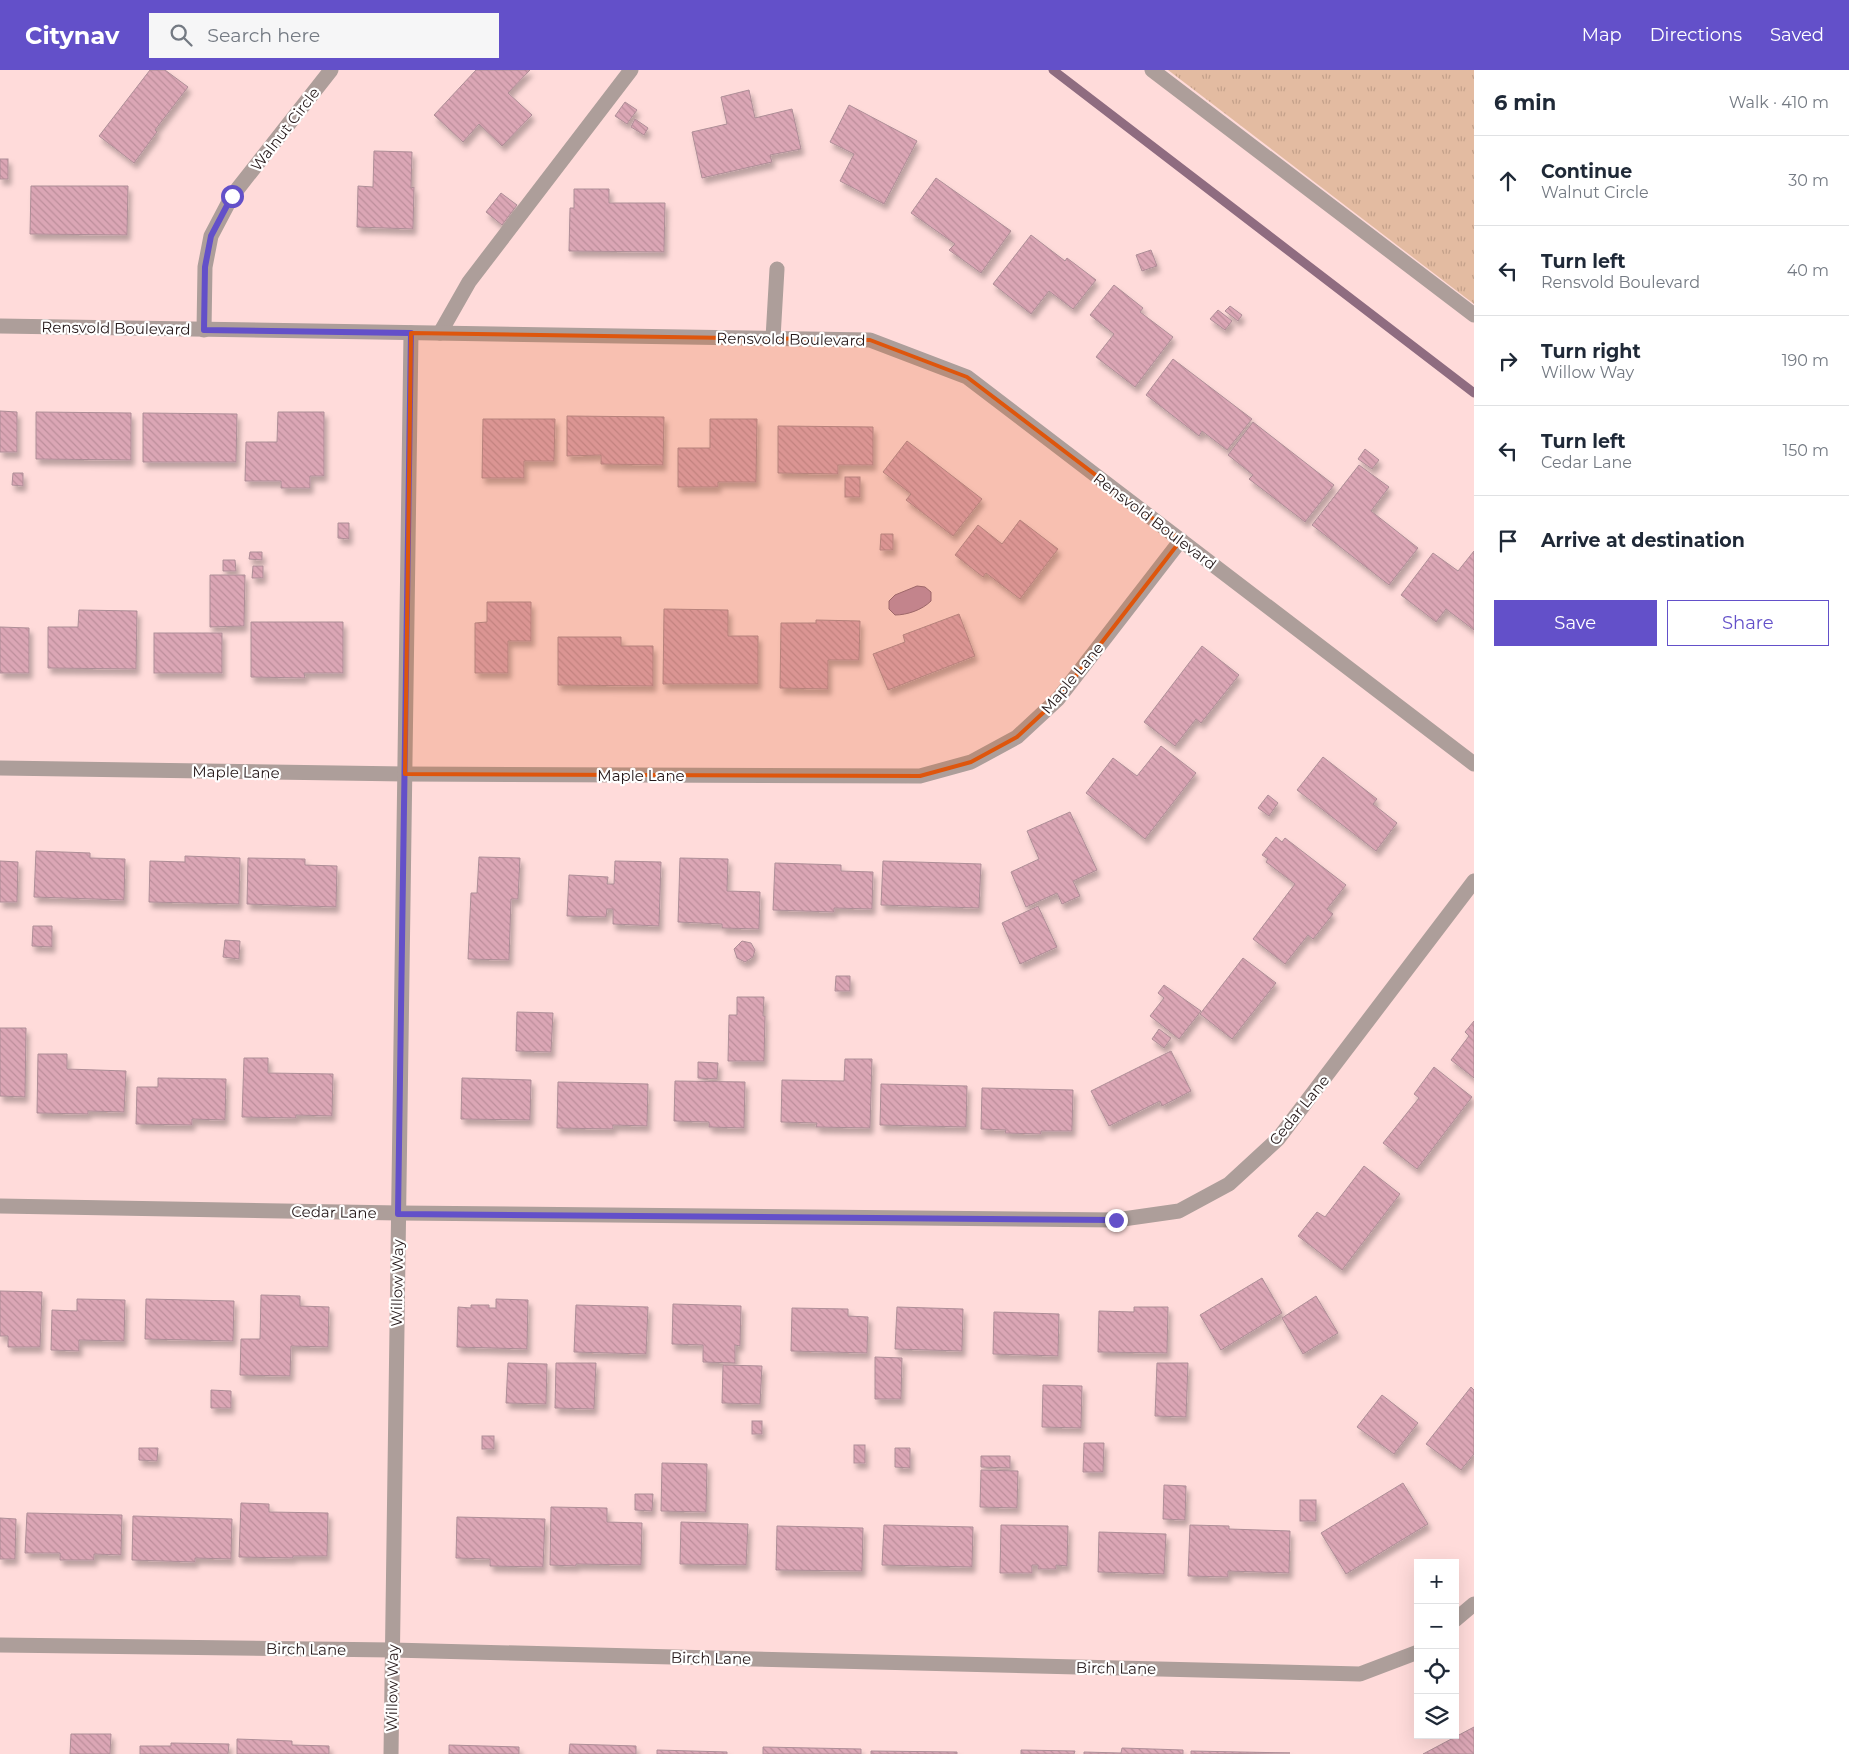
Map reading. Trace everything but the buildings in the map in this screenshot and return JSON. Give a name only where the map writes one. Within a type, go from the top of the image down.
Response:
[{"type":"street","name":"Walnut Circle","points":[[204,330],[205,267],[211,236],[232,196],[331,70]]},
{"type":"street","points":[[440,333],[469,282],[631,70]]},
{"type":"street","points":[[1152,70],[1474,315]]},
{"type":"street","points":[[773,338],[777,269]]},
{"type":"street","name":"Rensvold Boulevard","points":[[0,326],[870,340],[967,377],[1474,764]]},
{"type":"street","name":"Willow Way","points":[[391,1754],[411,333]]},
{"type":"street","name":"Maple Lane","points":[[0,768],[405,774],[920,776],[971,762],[1017,737],[1058,698],[1181,540]]},
{"type":"street","name":"Cedar Lane","points":[[0,1206],[398,1214],[1116,1220],[1179,1211],[1228,1184],[1278,1139],[1474,881]]},
{"type":"street","points":[[1459,1617],[1474,1604]]},
{"type":"street","name":"Birch Lane","points":[[0,1646],[392,1650],[1360,1674],[1414,1654]]},
{"type":"highlighted area","points":[[411,333],[870,340],[967,377],[1181,540],[1058,699],[1017,737],[971,762],[920,776],[405,774]]},
{"type":"green space","points":[[1168,70],[1474,70],[1474,304]]},
{"type":"shaded area","points":[[917,586],[925,587],[931,592],[931,601],[914,611],[895,615],[889,609],[889,601],[895,595]]},
{"type":"waterway","points":[[1053,70],[1474,393]]},
{"type":"route","points":[[232,196],[211,236],[205,267],[204,330],[411,333],[398,1214],[1116,1220]]}]
